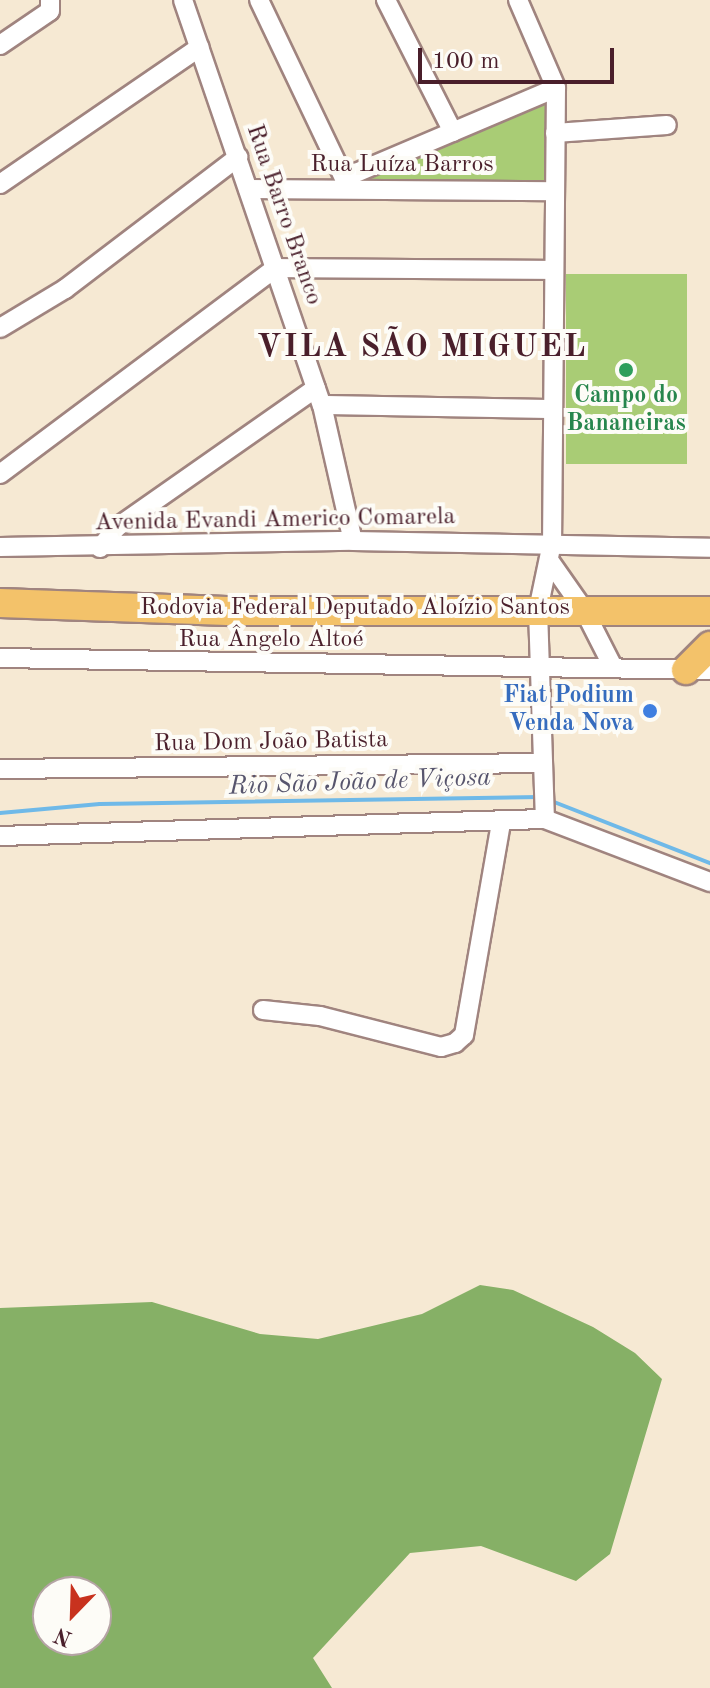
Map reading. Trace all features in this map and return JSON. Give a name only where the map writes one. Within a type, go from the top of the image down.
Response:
[{"type":"highway","name":"Rodovia Federal Deputado Aloízio Santos","points":[[0,603],[234,611],[710,611]]},
{"type":"highway","points":[[702,666],[710,646]]},
{"type":"street","points":[[0,45],[50,11],[50,0]]},
{"type":"street","name":"Rua Barro Branco","points":[[183,0],[319,396],[353,541]]},
{"type":"street","points":[[259,0],[347,184],[453,132],[556,88]]},
{"type":"street","points":[[386,0],[453,132]]},
{"type":"street","points":[[518,0],[556,88],[552,543],[551,563],[538,610],[545,816]]},
{"type":"street","points":[[0,184],[200,47]]},
{"type":"street","points":[[555,133],[667,125]]},
{"type":"street","points":[[0,328],[65,289],[238,157]]},
{"type":"street","name":"Rua Luíza Barros","points":[[248,189],[347,184],[555,191]]},
{"type":"street","points":[[0,474],[275,268],[554,270]]},
{"type":"street","points":[[100,548],[116,528],[319,396],[553,409]]},
{"type":"street","name":"Avenida Evandi Americo Comarela","points":[[0,547],[100,548],[353,541],[710,548]]},
{"type":"street","points":[[551,563],[584,610],[613,667]]},
{"type":"street","name":"Rua Ângelo Altoé","points":[[0,658],[702,666]]},
{"type":"street","name":"Rua Dom João Batista","points":[[0,769],[543,768]]},
{"type":"street","points":[[0,836],[501,822],[545,816],[710,882]]},
{"type":"street","points":[[263,1010],[320,1016],[441,1047],[455,1043],[464,1035],[501,822]]},
{"type":"green space","points":[[555,90],[554,189],[350,189]]},
{"type":"green space","name":"Campo do Bananeiras","points":[[566,274],[687,274],[687,464],[566,464]]},
{"type":"green space","points":[[480,1285],[513,1290],[593,1327],[635,1353],[662,1379],[610,1554],[576,1581],[481,1546],[410,1553],[313,1658],[332,1688],[0,1688],[0,1308],[152,1302],[260,1334],[318,1339],[422,1314]]},
{"type":"waterway","name":"Rio São João de Viçosa","points":[[0,813],[100,804],[540,797]]},
{"type":"waterway","name":"Rio São João de Viçosa","points":[[549,800],[710,863]]},
{"type":"place","name":"Campo do Bananeiras","points":[[626,370]]},
{"type":"place","name":"Fiat Podium Venda Nova","points":[[650,711]]},
{"type":"district","name":"VILA SÃO MIGUEL","points":[[422,348]]}]
